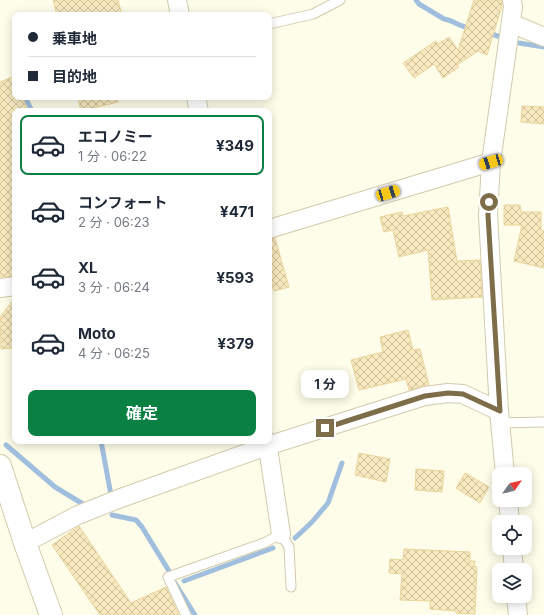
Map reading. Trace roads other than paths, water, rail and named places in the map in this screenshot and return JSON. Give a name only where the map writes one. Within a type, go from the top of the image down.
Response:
[{"type":"street","points":[[176,0],[179,12]]},
{"type":"street","points":[[505,467],[500,417],[488,215],[491,162],[511,23],[513,7],[512,0]]},
{"type":"street","points":[[511,23],[544,38]]},
{"type":"street","points":[[272,228],[491,162]]},
{"type":"street","points":[[0,288],[12,286]]},
{"type":"street","points":[[272,442],[425,396],[448,393],[463,394],[500,417]]},
{"type":"street","points":[[25,543],[78,515],[264,444]]},
{"type":"street","points":[[267,444],[280,534]]},
{"type":"street","points":[[0,466],[25,543],[51,615]]},
{"type":"street","points":[[517,603],[518,615]]},
{"type":"lane","points":[[272,23],[313,14],[340,0]]},
{"type":"lane","points":[[500,417],[544,422]]},
{"type":"lane","points":[[186,615],[168,577],[264,543],[280,534],[289,547],[291,587]]},
{"type":"waterway","points":[[416,0],[419,4],[444,19],[471,28]]},
{"type":"waterway","points":[[488,33],[501,37]]},
{"type":"waterway","points":[[519,43],[544,47]]},
{"type":"waterway","points":[[26,100],[30,108]]},
{"type":"waterway","points":[[102,444],[111,495]]},
{"type":"waterway","points":[[6,445],[55,487],[83,504]]},
{"type":"waterway","points":[[295,538],[312,522],[328,503],[342,463]]},
{"type":"waterway","points":[[112,515],[136,520],[142,527],[169,571]]},
{"type":"waterway","points":[[184,581],[273,548]]},
{"type":"waterway","points":[[175,583],[195,615]]}]
